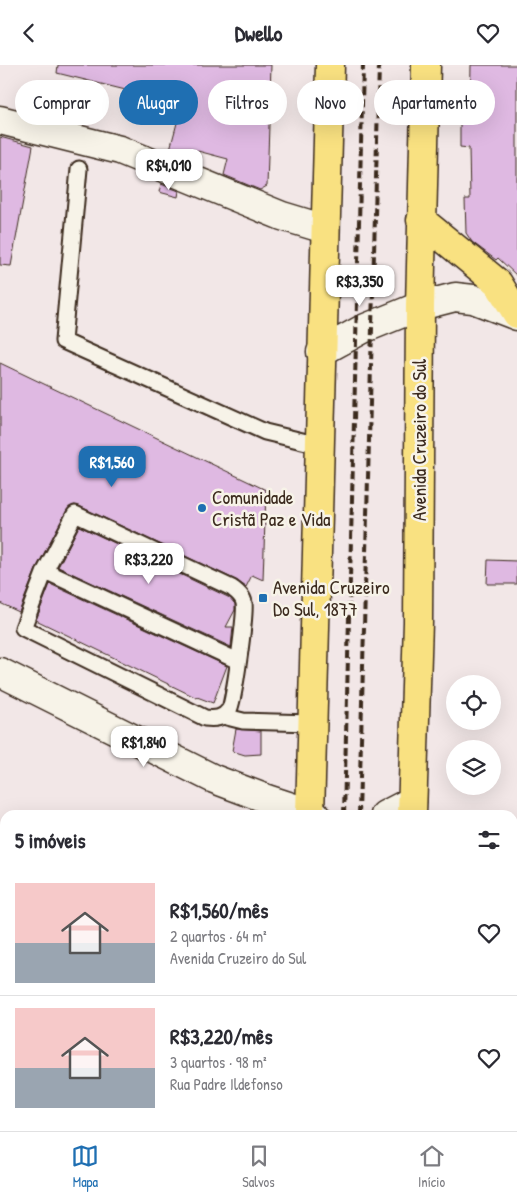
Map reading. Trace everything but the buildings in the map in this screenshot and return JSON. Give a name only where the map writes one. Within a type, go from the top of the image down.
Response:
[{"type":"main road","points":[[312,810],[312,723],[330,65]]},
{"type":"main road","name":"Avenida Cruzeiro do Sul","points":[[412,808],[418,621],[421,220],[426,65]]},
{"type":"main road","points":[[421,220],[498,283],[517,315]]},
{"type":"street","points":[[0,120],[120,150],[282,216],[325,229]]},
{"type":"street","points":[[321,352],[363,329],[420,306],[455,297],[474,299],[517,315]]},
{"type":"street","points":[[0,672],[214,779],[300,810]]},
{"type":"lane","points":[[79,169],[64,341],[265,432],[319,445]]},
{"type":"lane","points":[[75,514],[224,583],[240,594],[244,603],[238,661],[230,709],[223,716],[214,719],[205,718],[23,628],[45,571],[75,514]]},
{"type":"lane","points":[[45,571],[238,661]]},
{"type":"lane","points":[[223,716],[243,721],[312,723]]},
{"type":"railway","points":[[344,810],[363,65]]},
{"type":"railway","points":[[359,810],[379,65]]},
{"type":"place","name":"Comunidade Cristã Paz e Vida","points":[[202,508]]},
{"type":"place","name":"Avenida Cruzeiro Do Sul, 1877","points":[[263,598]]}]
